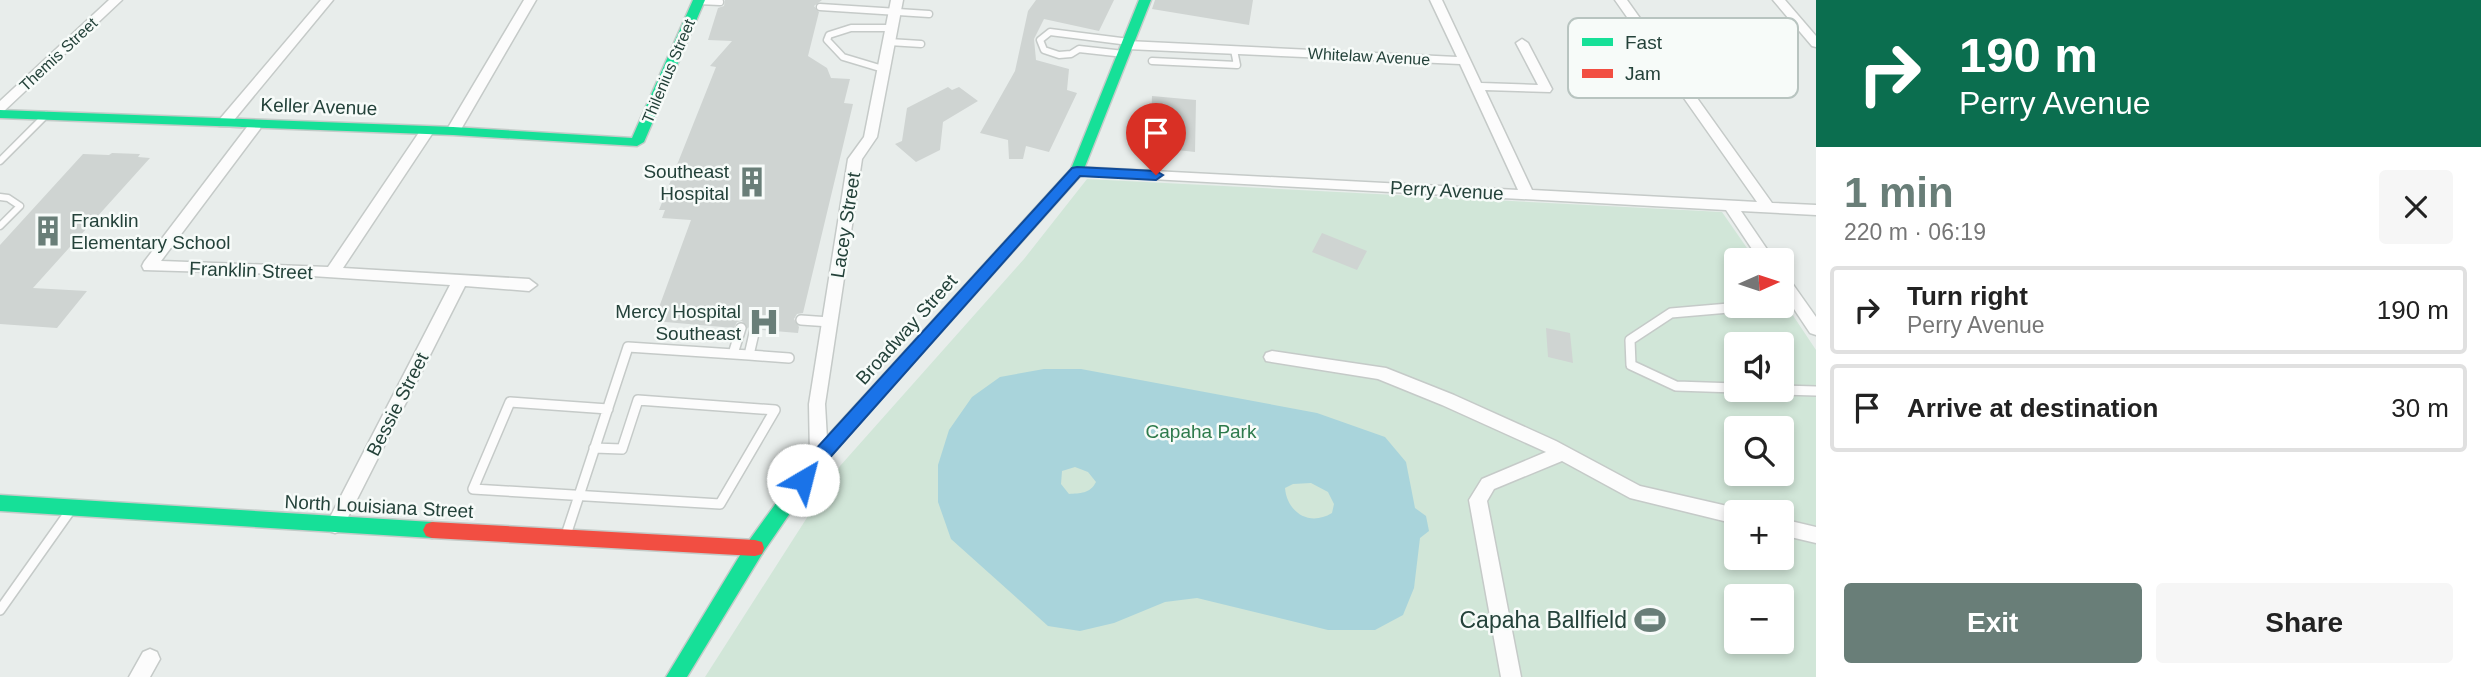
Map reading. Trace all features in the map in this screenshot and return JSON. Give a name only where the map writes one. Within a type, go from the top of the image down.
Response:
[{"type":"street","name":"Themis Street","points":[[0,108],[117,0]]},
{"type":"street","points":[[224,123],[327,0]]},
{"type":"street","points":[[453,131],[530,0]]},
{"type":"street","name":"Broadway Street","points":[[676,677],[755,548],[819,457],[1077,171],[1145,0]]},
{"type":"street","points":[[1436,0],[1527,194]]},
{"type":"street","points":[[1621,0],[1634,18]]},
{"type":"street","points":[[1779,0],[1794,18]]},
{"type":"street","name":"Thilenius Street","points":[[637,142],[699,1]]},
{"type":"street","name":"Lacey Street","points":[[819,457],[817,404],[855,159],[870,136],[896,5]]},
{"type":"street","points":[[1798,22],[1816,43]]},
{"type":"street","points":[[1475,86],[1546,89],[1522,43]]},
{"type":"street","name":"Whitelaw Avenue","points":[[1126,47],[1464,61]]},
{"type":"street","points":[[1690,98],[1768,208]]},
{"type":"street","name":"Keller Avenue","points":[[0,114],[453,131],[637,142]]},
{"type":"street","name":"Franklin Street","points":[[224,123],[256,125],[149,266],[332,273],[459,283],[529,285]]},
{"type":"street","points":[[332,273],[427,131]]},
{"type":"street","name":"Perry Avenue","points":[[1077,171],[1816,211]]},
{"type":"street","points":[[1730,205],[1759,248]]},
{"type":"street","name":"Bessie Street","points":[[335,525],[459,283]]},
{"type":"street","points":[[1794,308],[1816,329]]},
{"type":"street","points":[[1272,357],[1380,373],[1448,400],[1564,453],[1636,493],[1724,513]]},
{"type":"street","points":[[1511,677],[1478,500],[1488,484],[1564,453]]},
{"type":"street","name":"North Louisiana Street","points":[[0,503],[755,548]]},
{"type":"street","points":[[1794,530],[1816,535]]},
{"type":"street","points":[[139,677],[150,659]]},
{"type":"lane","points":[[699,1],[720,2]]},
{"type":"lane","points":[[820,7],[896,5],[929,14]]},
{"type":"lane","points":[[1078,26],[1075,34],[1079,49]]},
{"type":"lane","points":[[883,69],[843,57],[827,40],[829,35],[846,28],[890,35],[921,44]]},
{"type":"lane","points":[[1049,32],[1075,34],[1126,47],[1079,49],[1072,54],[1059,55],[1044,50],[1040,40],[1049,32]]},
{"type":"lane","points":[[1152,61],[1237,65],[1234,50]]},
{"type":"lane","points":[[0,161],[47,115]]},
{"type":"lane","points":[[0,197],[8,198],[20,206],[0,226]]},
{"type":"lane","points":[[1724,308],[1671,313],[1630,340],[1631,365],[1676,386],[1724,388]]},
{"type":"lane","points":[[801,320],[830,322]]},
{"type":"lane","points":[[733,354],[741,328]]},
{"type":"lane","points":[[749,355],[755,329]]},
{"type":"lane","points":[[565,537],[628,347],[789,358]]},
{"type":"lane","points":[[1794,390],[1816,391]]},
{"type":"lane","points":[[594,448],[622,449],[638,400],[775,410],[720,504],[473,489],[510,402],[608,409]]},
{"type":"lane","points":[[0,610],[72,508]]},
{"type":"green space","name":"Capaha Park","points":[[1087,179],[1722,212],[1747,248],[1724,248],[1724,318],[1794,317],[1816,350],[1816,677],[705,677],[840,466],[1024,259]]},
{"type":"water","points":[[1044,369],[1081,369],[1317,413],[1385,437],[1406,462],[1415,508],[1426,516],[1429,531],[1420,538],[1414,588],[1403,615],[1375,630],[1328,630],[1197,598],[1165,602],[1114,623],[1080,631],[1048,626],[951,539],[938,502],[938,465],[949,430],[972,397],[1000,377]],"holes":[[[1075,467],[1088,472],[1096,482],[1088,491],[1069,494],[1061,484],[1062,471]],[[1311,483],[1328,492],[1334,504],[1332,513],[1308,518],[1290,504],[1285,488],[1293,484]]]},
{"type":"building","name":"Southeast Hospital","points":[[725,0],[822,0],[814,6],[819,12],[808,56],[827,68],[831,78],[850,79],[844,103],[853,104],[803,313],[797,314],[794,319],[799,327],[798,333],[762,330],[756,322],[750,324],[748,329],[742,321],[737,322],[734,328],[654,321],[691,220],[662,218],[665,210],[659,210],[716,67],[710,66],[732,41],[708,40],[718,8],[724,6]]},
{"type":"building","points":[[1036,0],[1114,0],[1099,31],[1044,19],[1034,39],[1036,60],[1069,69],[1067,90],[1077,93],[1049,152],[1026,146],[1023,159],[1009,159],[1008,140],[980,133],[1015,71],[1028,11]]},
{"type":"building","points":[[1155,0],[1253,0],[1249,25],[1152,9]]},
{"type":"building","points":[[948,87],[952,90],[959,87],[978,101],[943,122],[940,150],[916,162],[895,144],[902,141],[907,108]]},
{"type":"building","points":[[1152,96],[1196,100],[1195,152],[1150,147]]},
{"type":"building","name":"Franklin Elementary School","points":[[83,154],[140,154],[138,157],[150,158],[33,288],[87,291],[57,328],[0,324],[0,245]]},
{"type":"building","points":[[1322,233],[1367,251],[1357,270],[1312,252]]},
{"type":"building","points":[[1546,328],[1570,333],[1573,363],[1548,357]]},
{"type":"traffic: fast","points":[[0,114],[453,131],[637,142],[699,0]]},
{"type":"traffic: fast","points":[[676,677],[755,548],[819,457],[1077,171],[1145,0]]},
{"type":"traffic: fast","points":[[0,503],[432,530]]},
{"type":"traffic: jam","points":[[432,530],[755,548]]},
{"type":"place","name":"Southeast Hospital","points":[[752,182]]},
{"type":"place","name":"Franklin Elementary School","points":[[48,231]]},
{"type":"place","name":"Mercy Hospital Southeast","points":[[764,322]]},
{"type":"place","name":"Capaha Ballfield","points":[[1650,620]]},
{"type":"route","points":[[803,480],[819,457],[1077,171],[1156,175]]}]
